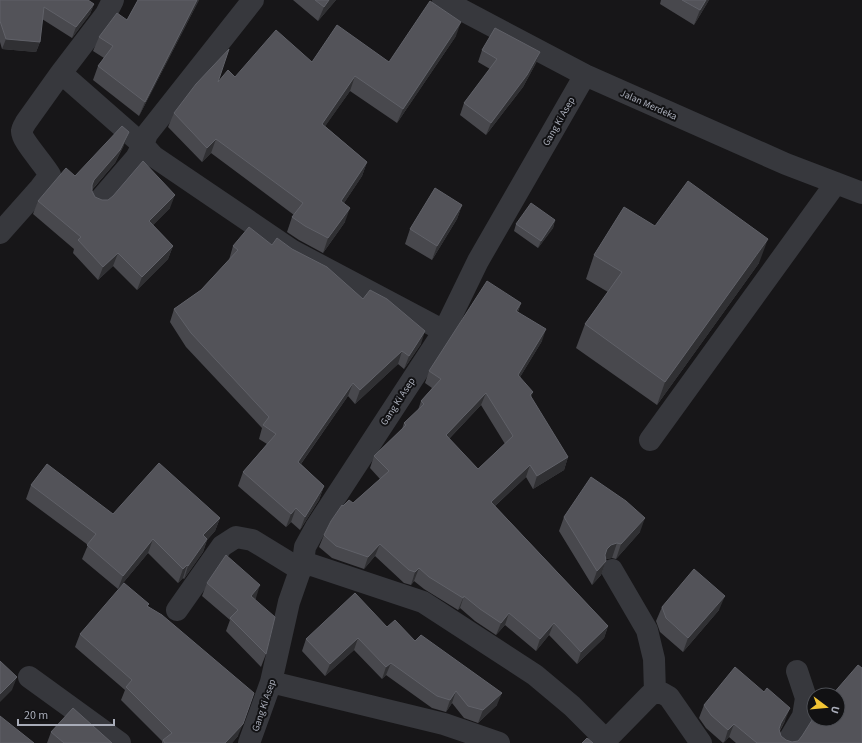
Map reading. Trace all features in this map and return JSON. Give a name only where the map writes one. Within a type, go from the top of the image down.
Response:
[{"type":"street","points":[[0,233],[50,175],[45,166],[23,138],[22,131],[26,122],[60,73],[106,14],[113,0]]},
{"type":"street","points":[[99,200],[136,158],[147,134],[253,0]]},
{"type":"street","name":"Jalan Merdeka","points":[[443,0],[585,75],[786,164],[862,193]]},
{"type":"street","points":[[60,73],[154,156],[293,251],[444,331]]},
{"type":"street","name":"Gang Ki Asep","points":[[250,743],[271,682],[289,602],[302,566],[305,547],[316,527],[444,331],[478,261],[585,75]]},
{"type":"street","points":[[650,440],[836,183]]},
{"type":"street","points":[[176,610],[222,546],[236,537],[252,540],[302,566],[423,602],[535,675],[572,706],[602,741],[650,695],[662,693],[669,697],[702,743]]},
{"type":"street","points":[[612,570],[647,630],[654,659],[655,693]]},
{"type":"street","points":[[787,743],[803,716],[806,698],[797,671]]},
{"type":"street","points":[[29,677],[120,743]]},
{"type":"street","points":[[271,682],[451,736],[499,743]]},
{"type":"building","points":[[0,0],[88,0],[94,4],[76,27],[44,7],[40,42],[6,39],[0,21]]},
{"type":"building","points":[[138,0],[197,0],[145,102],[98,66],[113,46],[99,37],[117,13],[127,20]]},
{"type":"building","points":[[315,0],[329,0],[324,7]]},
{"type":"building","points":[[682,0],[706,0],[700,10]]},
{"type":"building","points":[[430,1],[461,22],[403,109],[355,76],[322,124],[367,162],[341,201],[350,208],[328,238],[305,226],[292,217],[303,203],[216,139],[207,148],[174,113],[196,84],[229,49],[218,82],[228,70],[235,77],[276,30],[312,62],[337,25],[389,62]]},
{"type":"building","points":[[495,28],[540,52],[527,75],[491,123],[464,103],[497,59],[482,50]]},
{"type":"building","points":[[122,126],[129,132],[120,150],[94,180],[92,191],[95,197],[102,200],[108,200],[143,161],[175,195],[149,221],[173,246],[142,277],[118,253],[103,267],[78,240],[81,237],[38,201],[66,168],[75,176]]},
{"type":"building","points":[[688,181],[768,239],[665,382],[585,324],[622,272],[594,255],[624,207],[655,226]]},
{"type":"building","points":[[435,188],[462,205],[437,246],[410,229]]},
{"type":"building","points":[[531,203],[555,220],[541,241],[516,224]]},
{"type":"building","points":[[249,227],[272,245],[277,238],[292,249],[327,267],[363,299],[370,290],[387,299],[425,331],[409,356],[402,351],[360,390],[353,383],[298,462],[324,486],[305,517],[296,508],[291,514],[243,472],[276,434],[263,425],[269,417],[191,333],[174,309],[201,290],[238,250],[233,246]]},
{"type":"building","points":[[487,281],[521,303],[516,311],[546,329],[518,375],[533,392],[530,395],[568,457],[537,476],[530,465],[491,502],[608,626],[581,652],[554,623],[540,639],[509,613],[501,623],[464,596],[463,598],[429,577],[419,568],[415,572],[409,570],[380,544],[368,557],[336,546],[324,535],[331,521],[342,505],[343,506],[349,500],[353,503],[389,471],[374,456],[406,425],[404,423],[424,404],[421,401],[441,379],[429,371]],"holes":[[[486,393],[513,436],[478,469],[446,435]]]},
{"type":"building","points":[[159,463],[220,518],[203,535],[207,539],[188,566],[187,565],[183,569],[153,539],[123,576],[87,545],[96,534],[31,485],[47,464],[113,514]]},
{"type":"building","points":[[591,477],[626,501],[645,518],[621,544],[617,543],[611,545],[607,549],[605,555],[606,561],[597,571],[564,517]]},
{"type":"building","points":[[226,555],[260,585],[251,596],[275,617],[266,654],[230,618],[238,610],[207,583]]},
{"type":"building","points":[[694,569],[725,596],[688,638],[666,618],[662,607]]},
{"type":"building","points":[[124,583],[149,604],[147,606],[162,615],[254,693],[243,724],[225,743],[165,743],[163,740],[172,733],[126,687],[132,680],[80,634]]},
{"type":"building","points":[[355,593],[387,627],[395,620],[415,641],[421,635],[502,693],[483,710],[468,706],[456,691],[450,700],[437,696],[391,663],[386,667],[358,638],[330,664],[306,639]]},
{"type":"building","points":[[0,661],[17,677],[0,694]]},
{"type":"building","points":[[858,665],[862,668],[862,743],[757,743],[734,724],[728,730],[711,715],[704,705],[735,667],[764,692],[767,688],[790,708],[779,729],[781,736],[792,742],[798,741],[808,727],[846,727],[846,687],[839,687]]},
{"type":"building","points":[[73,708],[112,743],[64,743],[51,732]]},
{"type":"building","points":[[0,716],[34,743],[0,743]]},
{"type":"building","points":[[587,738],[593,743],[582,743]]}]
